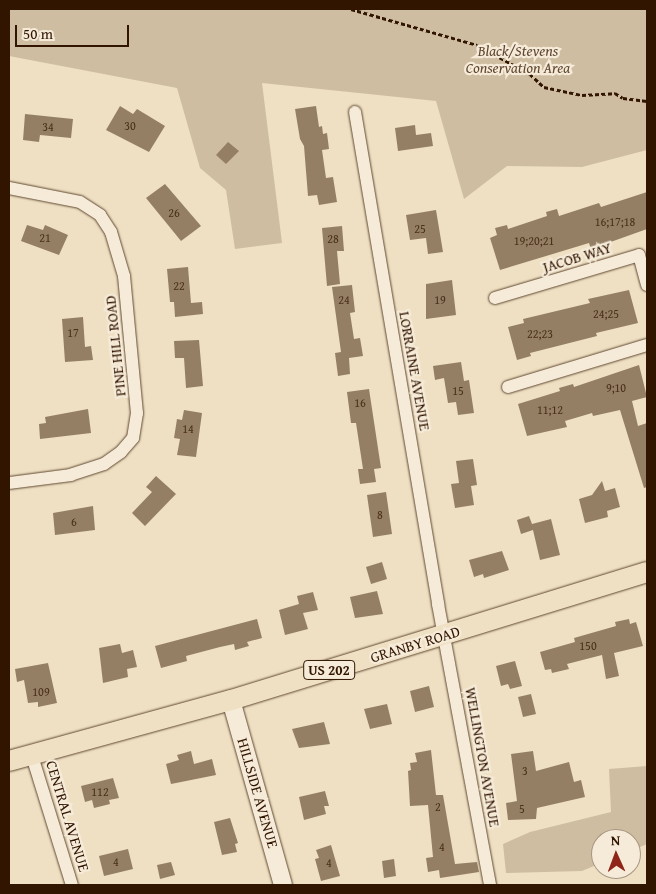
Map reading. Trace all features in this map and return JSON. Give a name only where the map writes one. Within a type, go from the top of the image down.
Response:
[{"type":"main road","name":"GRANBY ROAD","points":[[9,761],[231,700],[647,572]]},
{"type":"street","name":"LORRAINE AVENUE","points":[[355,112],[444,635]]},
{"type":"street","name":"PINE HILL ROAD","points":[[9,188],[80,202],[100,215],[112,232],[124,276],[137,413],[133,438],[113,458],[71,474],[9,483]]},
{"type":"street","name":"JACOB WAY","points":[[495,298],[639,255],[647,285]]},
{"type":"street","points":[[508,387],[647,345]]},
{"type":"street","name":"WELLINGTON AVENUE","points":[[444,635],[490,885]]},
{"type":"street","name":"HILLSIDE AVENUE","points":[[231,700],[284,885]]},
{"type":"street","name":"CENTRAL AVENUE","points":[[32,756],[72,885]]},
{"type":"path","points":[[351,9],[477,45],[530,74],[544,88],[582,95],[615,93],[623,98],[647,101]]},
{"type":"green space","name":"Black/Stevens Conservation Area","points":[[9,9],[647,9],[647,150],[582,167],[507,166],[464,199],[436,101],[262,83],[282,243],[235,249],[226,190],[200,168],[177,88],[9,56]]},
{"type":"green space","points":[[647,766],[647,844],[641,847],[641,829],[591,829],[591,867],[582,871],[506,873],[503,844],[530,832],[611,812],[609,769]]},
{"type":"building","points":[[120,106],[133,114],[137,109],[165,126],[149,152],[106,130]]},
{"type":"building","points":[[316,106],[319,127],[322,126],[323,134],[327,133],[329,149],[322,150],[326,178],[333,177],[337,202],[319,205],[317,195],[308,196],[304,146],[300,139],[295,109]]},
{"type":"building","points":[[25,114],[73,119],[71,138],[40,135],[39,142],[23,140]]},
{"type":"building","points":[[415,125],[416,135],[431,133],[433,146],[398,151],[395,128]]},
{"type":"building","points":[[228,142],[239,151],[226,164],[216,155]]},
{"type":"building","points":[[165,184],[201,226],[181,241],[146,198]]},
{"type":"building","points":[[647,192],[647,229],[591,249],[589,243],[500,270],[490,238],[497,235],[495,228],[507,225],[508,229],[547,216],[546,212],[557,209],[559,216],[599,203],[601,207]]},
{"type":"building","points":[[436,210],[443,252],[428,254],[426,238],[410,240],[406,215]]},
{"type":"building","points":[[27,225],[43,230],[45,225],[68,235],[59,255],[21,241]]},
{"type":"building","points":[[342,226],[344,251],[337,251],[340,284],[327,286],[322,228]]},
{"type":"building","points":[[188,267],[191,303],[202,302],[203,314],[175,317],[174,302],[170,302],[167,269]]},
{"type":"building","points":[[452,280],[456,315],[426,319],[426,284]]},
{"type":"building","points":[[352,285],[355,312],[350,313],[354,339],[360,338],[363,356],[349,358],[350,374],[338,376],[335,353],[341,352],[332,287]]},
{"type":"building","points":[[629,290],[638,323],[596,333],[597,336],[530,353],[531,356],[517,360],[508,327],[524,323],[523,319],[590,303],[588,299]]},
{"type":"building","points":[[83,317],[85,347],[91,346],[93,360],[65,362],[62,319]]},
{"type":"building","points":[[199,340],[203,386],[186,388],[184,358],[175,358],[174,341]]},
{"type":"building","points":[[461,362],[464,381],[469,380],[474,413],[458,415],[456,402],[448,403],[444,378],[435,380],[433,366]]},
{"type":"building","points":[[639,365],[647,397],[632,401],[638,426],[647,423],[647,487],[644,488],[620,410],[593,416],[592,413],[565,421],[567,427],[527,436],[518,404],[560,391],[559,388],[573,384],[574,387]]},
{"type":"building","points":[[369,389],[381,468],[374,469],[376,482],[360,484],[358,469],[363,469],[356,423],[351,423],[347,392]]},
{"type":"building","points":[[88,409],[91,433],[40,439],[39,424],[46,423],[45,417]]},
{"type":"building","points":[[184,410],[202,413],[196,457],[177,455],[180,439],[174,438],[177,419],[182,420]]},
{"type":"building","points":[[473,459],[477,485],[471,486],[474,505],[455,508],[451,484],[459,483],[456,461]]},
{"type":"building","points":[[156,476],[176,494],[145,526],[132,513],[152,492],[146,487]]},
{"type":"building","points":[[602,481],[605,491],[615,488],[620,507],[607,511],[608,517],[585,523],[579,499],[592,495]]},
{"type":"building","points":[[386,492],[392,534],[373,537],[367,495]]},
{"type":"building","points":[[93,506],[95,530],[55,535],[53,513]]},
{"type":"building","points":[[529,516],[532,524],[551,519],[560,555],[540,560],[533,530],[521,534],[517,520]]},
{"type":"building","points":[[502,551],[509,570],[484,578],[483,574],[474,577],[469,560]]},
{"type":"building","points":[[382,562],[387,579],[371,584],[366,567]]},
{"type":"building","points":[[377,591],[383,614],[355,618],[350,597]]},
{"type":"building","points":[[313,592],[318,610],[303,613],[308,629],[285,635],[279,610],[299,604],[297,596]]},
{"type":"building","points":[[257,619],[262,638],[247,642],[249,646],[235,650],[234,644],[220,647],[186,656],[187,661],[161,668],[155,646]]},
{"type":"building","points":[[629,619],[630,624],[636,622],[643,646],[614,653],[619,676],[606,679],[602,655],[567,664],[569,669],[552,673],[551,669],[545,670],[540,652],[575,642],[574,638],[616,626],[615,622]]},
{"type":"building","points":[[120,644],[122,653],[133,650],[137,667],[127,669],[128,677],[103,683],[99,648]]},
{"type":"building","points":[[515,661],[522,686],[510,689],[508,684],[501,686],[496,666]]},
{"type":"building","points":[[48,663],[57,703],[38,707],[38,702],[28,703],[24,680],[17,682],[15,669]]},
{"type":"building","points":[[429,686],[434,707],[415,712],[410,691]]},
{"type":"building","points":[[531,694],[536,714],[523,717],[518,697]]},
{"type":"building","points":[[387,704],[392,724],[370,729],[364,709]]},
{"type":"building","points":[[324,722],[330,744],[299,748],[292,729]]},
{"type":"building","points":[[431,750],[436,795],[443,795],[455,864],[477,862],[479,872],[440,878],[439,870],[428,872],[426,858],[433,857],[428,805],[410,806],[408,771],[411,770],[410,763],[417,762],[415,753]]},
{"type":"building","points":[[191,751],[194,764],[212,759],[216,775],[171,784],[166,764],[179,760],[177,755]]},
{"type":"building","points":[[533,751],[536,771],[569,762],[574,782],[581,780],[585,797],[537,808],[536,819],[508,820],[506,803],[517,801],[511,754]]},
{"type":"building","points":[[113,778],[119,798],[109,800],[110,804],[94,808],[92,800],[85,802],[81,786]]},
{"type":"building","points":[[325,791],[329,806],[324,806],[326,814],[304,820],[299,797]]},
{"type":"building","points":[[230,818],[238,843],[235,844],[237,852],[222,855],[214,822]]},
{"type":"building","points":[[331,845],[340,876],[321,881],[315,859],[319,858],[316,850]]},
{"type":"building","points":[[128,849],[133,869],[104,876],[99,856]]},
{"type":"building","points":[[394,859],[396,876],[384,878],[382,861]]},
{"type":"building","points":[[171,862],[175,875],[160,879],[157,865]]}]
